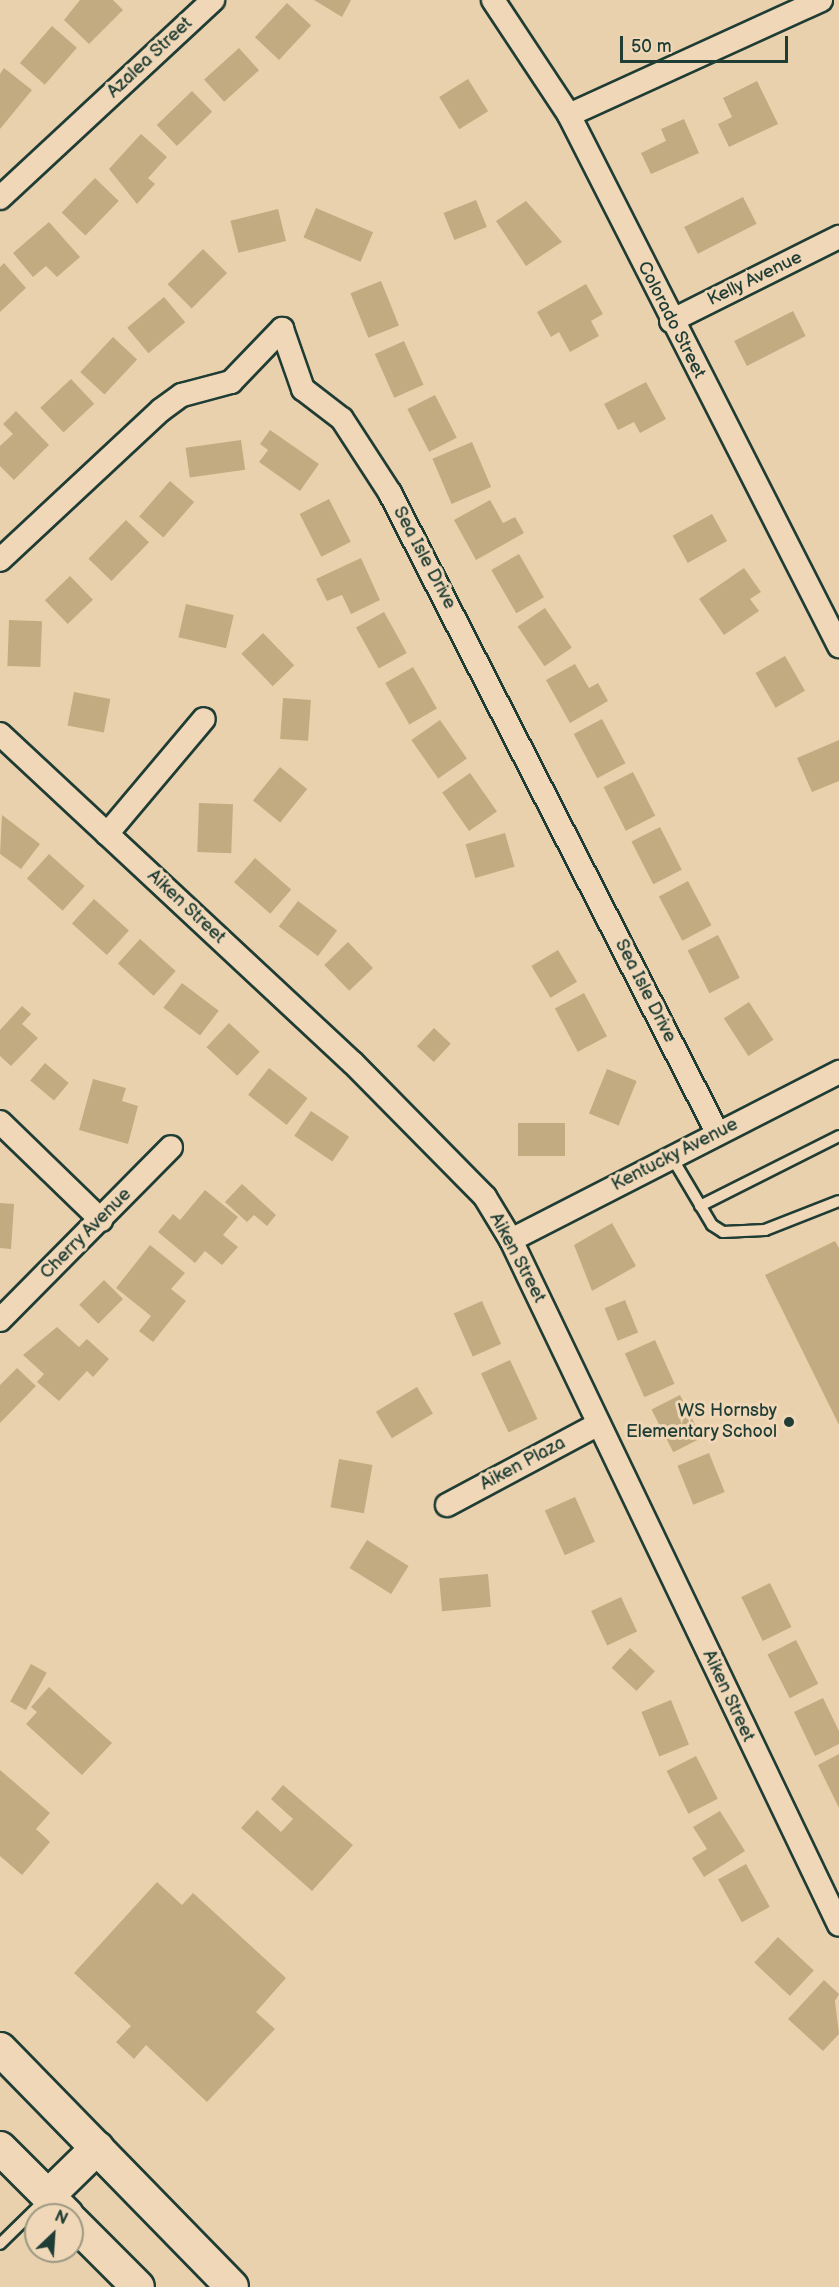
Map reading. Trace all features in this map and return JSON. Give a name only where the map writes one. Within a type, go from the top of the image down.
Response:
[{"type":"main road","points":[[0,2049],[232,2287]]},
{"type":"main road","points":[[0,2148],[54,2203]]},
{"type":"main road","points":[[59,2203],[97,2148]]},
{"type":"main road","points":[[84,2232],[138,2287]]},
{"type":"street","name":"Azalea Street","points":[[0,198],[213,0]]},
{"type":"street","name":"Colorado Street","points":[[493,0],[570,115],[671,321],[839,646]]},
{"type":"street","points":[[570,115],[821,0]]},
{"type":"street","name":"Kelly Avenue","points":[[671,321],[839,237]]},
{"type":"street","name":"Sea Isle Drive","points":[[0,560],[161,410],[182,395],[231,382],[282,329],[303,388],[342,420],[390,493],[717,1132]]},
{"type":"street","points":[[107,834],[204,719]]},
{"type":"street","name":"Aiken Street","points":[[0,734],[447,1155],[485,1197],[511,1240],[839,1924]]},
{"type":"street","name":"Kentucky Avenue","points":[[511,1240],[717,1132],[839,1072]]},
{"type":"street","points":[[0,1122],[101,1220]]},
{"type":"street","name":"Cherry Avenue","points":[[0,1320],[171,1147]]},
{"type":"street","name":"Aiken Plaza","points":[[447,1505],[599,1424]]},
{"type":"lane","points":[[700,1206],[839,1136]]},
{"type":"lane","points":[[671,1156],[700,1206],[723,1232],[743,1234],[839,1201]]},
{"type":"lane","points":[[0,2244],[24,2228]]},
{"type":"building","points":[[80,0],[113,0],[123,10],[89,44],[64,20]]},
{"type":"building","points":[[314,0],[351,0],[342,17]]},
{"type":"building","points":[[287,3],[311,26],[279,60],[255,37]]},
{"type":"building","points":[[52,26],[77,48],[45,85],[20,63]]},
{"type":"building","points":[[239,48],[259,70],[224,102],[204,79]]},
{"type":"building","points":[[4,68],[32,90],[0,129],[0,74]]},
{"type":"building","points":[[468,79],[488,111],[459,129],[439,97]]},
{"type":"building","points":[[757,81],[778,124],[729,147],[718,124],[732,117],[723,98]]},
{"type":"building","points":[[192,91],[212,112],[177,146],[157,125]]},
{"type":"building","points":[[684,119],[699,153],[651,174],[641,153],[666,141],[661,129]]},
{"type":"building","points":[[141,134],[167,157],[148,178],[155,184],[137,204],[109,169]]},
{"type":"building","points":[[95,178],[119,201],[85,235],[62,213]]},
{"type":"building","points":[[743,197],[757,224],[698,254],[684,227]]},
{"type":"building","points":[[476,200],[487,227],[454,240],[444,213]]},
{"type":"building","points":[[526,201],[562,242],[526,266],[496,221]]},
{"type":"building","points":[[316,208],[373,232],[361,262],[303,237]]},
{"type":"building","points":[[278,209],[286,241],[238,253],[230,221]]},
{"type":"building","points":[[49,222],[80,257],[57,277],[46,266],[33,277],[13,253]]},
{"type":"building","points":[[203,249],[227,273],[192,308],[168,284]]},
{"type":"building","points":[[4,263],[26,288],[0,312],[0,267]]},
{"type":"building","points":[[381,281],[399,326],[368,338],[350,293]]},
{"type":"building","points":[[586,284],[603,314],[591,321],[599,336],[570,352],[559,332],[551,337],[537,312]]},
{"type":"building","points":[[164,297],[185,322],[148,353],[127,328]]},
{"type":"building","points":[[793,311],[806,336],[747,366],[734,341]]},
{"type":"building","points":[[113,337],[137,360],[104,395],[80,372]]},
{"type":"building","points":[[404,341],[424,385],[394,398],[375,354]]},
{"type":"building","points":[[71,379],[94,404],[63,433],[40,408]]},
{"type":"building","points":[[646,382],[666,419],[640,433],[634,422],[618,430],[604,404]]},
{"type":"building","points":[[435,395],[457,438],[429,452],[407,409]]},
{"type":"building","points":[[16,411],[49,445],[14,480],[0,466],[0,446],[13,434],[3,424]]},
{"type":"building","points":[[270,430],[319,464],[300,491],[259,462],[268,450],[260,444]]},
{"type":"building","points":[[241,440],[245,470],[190,478],[186,448]]},
{"type":"building","points":[[472,442],[491,487],[452,504],[432,459]]},
{"type":"building","points":[[170,481],[194,502],[163,537],[139,516]]},
{"type":"building","points":[[329,499],[351,542],[321,557],[300,514]]},
{"type":"building","points":[[490,500],[503,523],[515,517],[524,533],[476,560],[454,520]]},
{"type":"building","points":[[712,514],[727,541],[688,563],[673,536]]},
{"type":"building","points":[[126,520],[149,542],[112,581],[88,559]]},
{"type":"building","points":[[519,554],[544,597],[516,613],[491,570]]},
{"type":"building","points":[[361,558],[380,600],[351,614],[342,595],[327,601],[316,579]]},
{"type":"building","points":[[744,568],[761,592],[750,599],[759,611],[724,635],[699,599]]},
{"type":"building","points":[[70,576],[93,600],[68,624],[45,600]]},
{"type":"building","points":[[186,604],[234,615],[226,648],[178,637]]},
{"type":"building","points":[[545,608],[572,648],[544,666],[518,626]]},
{"type":"building","points":[[384,612],[407,653],[379,669],[356,628]]},
{"type":"building","points":[[9,620],[42,621],[40,667],[7,666]]},
{"type":"building","points":[[263,633],[294,665],[273,686],[241,654]]},
{"type":"building","points":[[785,656],[805,691],[776,708],[756,673]]},
{"type":"building","points":[[575,664],[589,688],[598,683],[608,701],[570,723],[546,680]]},
{"type":"building","points":[[413,667],[437,709],[409,725],[385,683]]},
{"type":"building","points":[[74,692],[110,699],[104,732],[68,725]]},
{"type":"building","points":[[283,698],[311,700],[308,741],[280,739]]},
{"type":"building","points":[[602,719],[625,763],[597,778],[574,734]]},
{"type":"building","points":[[440,720],[467,759],[438,779],[411,740]]},
{"type":"building","points":[[839,740],[839,781],[812,792],[797,758]]},
{"type":"building","points":[[280,767],[307,789],[280,822],[253,800]]},
{"type":"building","points":[[633,772],[655,816],[626,831],[604,787]]},
{"type":"building","points":[[470,773],[497,812],[469,831],[442,793]]},
{"type":"building","points":[[199,803],[233,804],[231,853],[197,852]]},
{"type":"building","points":[[2,815],[40,844],[21,869],[0,854]]},
{"type":"building","points":[[660,827],[682,870],[653,884],[631,842]]},
{"type":"building","points":[[505,833],[515,867],[475,878],[466,844]]},
{"type":"building","points":[[49,854],[85,886],[63,911],[27,879]]},
{"type":"building","points":[[255,858],[291,889],[270,914],[234,882]]},
{"type":"building","points":[[688,881],[711,925],[682,941],[659,896]]},
{"type":"building","points":[[94,899],[129,930],[107,955],[72,924]]},
{"type":"building","points":[[298,901],[337,930],[318,956],[279,927]]},
{"type":"building","points":[[718,935],[740,978],[709,993],[688,950]]},
{"type":"building","points":[[140,939],[176,971],[154,996],[118,964]]},
{"type":"building","points":[[348,942],[373,968],[349,991],[324,965]]},
{"type":"building","points":[[558,950],[577,982],[550,998],[531,966]]},
{"type":"building","points":[[182,983],[219,1011],[200,1035],[163,1008]]},
{"type":"building","points":[[584,993],[607,1036],[578,1052],[555,1008]]},
{"type":"building","points":[[749,1002],[774,1040],[748,1056],[724,1018]]},
{"type":"building","points":[[22,1006],[31,1014],[22,1024],[38,1038],[11,1066],[0,1056],[0,1030]]},
{"type":"building","points":[[229,1023],[260,1052],[237,1076],[206,1047]]},
{"type":"building","points":[[434,1028],[451,1044],[434,1062],[417,1046]]},
{"type":"building","points":[[45,1063],[69,1083],[54,1101],[30,1081]]},
{"type":"building","points":[[269,1068],[308,1098],[287,1125],[248,1095]]},
{"type":"building","points":[[607,1069],[637,1081],[619,1125],[589,1114]]},
{"type":"building","points":[[93,1079],[126,1088],[122,1101],[138,1106],[128,1144],[79,1130]]},
{"type":"building","points":[[311,1111],[349,1137],[332,1162],[294,1136]]},
{"type":"building","points":[[518,1123],[565,1123],[565,1156],[518,1156]]},
{"type":"building","points":[[242,1184],[276,1215],[267,1226],[254,1215],[247,1222],[225,1202]]},
{"type":"building","points":[[205,1190],[238,1217],[223,1235],[238,1247],[222,1265],[205,1251],[195,1263],[158,1232],[173,1214],[180,1220]]},
{"type":"building","points":[[0,1203],[14,1204],[11,1249],[0,1248]]},
{"type":"building","points":[[612,1223],[636,1266],[592,1291],[574,1245]]},
{"type":"building","points":[[835,1241],[839,1248],[839,1425],[765,1275]]},
{"type":"building","points":[[150,1245],[185,1273],[171,1289],[186,1301],[153,1342],[139,1331],[151,1316],[116,1288]]},
{"type":"building","points":[[104,1280],[123,1299],[98,1324],[79,1305]]},
{"type":"building","points":[[625,1300],[638,1332],[618,1341],[605,1308]]},
{"type":"building","points":[[482,1301],[501,1344],[473,1357],[454,1314]]},
{"type":"building","points":[[57,1327],[79,1347],[87,1339],[109,1359],[93,1377],[87,1371],[59,1401],[37,1382],[44,1374],[23,1355]]},
{"type":"building","points":[[655,1340],[675,1384],[644,1397],[625,1353]]},
{"type":"building","points":[[510,1360],[537,1419],[508,1432],[481,1374]]},
{"type":"building","points":[[17,1368],[36,1386],[0,1423],[0,1385]]},
{"type":"building","points":[[417,1387],[433,1414],[392,1438],[376,1412]]},
{"type":"building","points":[[680,1395],[702,1438],[673,1452],[651,1410]]},
{"type":"building","points":[[709,1453],[725,1492],[693,1505],[677,1466]]},
{"type":"building","points":[[339,1459],[372,1465],[364,1513],[330,1507]]},
{"type":"building","points":[[575,1497],[595,1542],[565,1555],[545,1510]]},
{"type":"building","points":[[367,1540],[409,1566],[391,1594],[350,1568]]},
{"type":"building","points":[[488,1574],[491,1607],[442,1611],[439,1578]]},
{"type":"building","points":[[770,1583],[791,1627],[763,1641],[741,1597]]},
{"type":"building","points":[[621,1597],[637,1631],[607,1645],[591,1611]]},
{"type":"building","points":[[796,1640],[818,1684],[790,1698],[767,1655]]},
{"type":"building","points":[[630,1648],[655,1671],[636,1691],[612,1668]]},
{"type":"building","points":[[31,1664],[47,1673],[26,1710],[10,1702]]},
{"type":"building","points":[[49,1687],[112,1743],[82,1775],[26,1724],[37,1712],[31,1707]]},
{"type":"building","points":[[823,1698],[839,1731],[839,1744],[815,1756],[794,1712]]},
{"type":"building","points":[[671,1700],[689,1745],[659,1756],[641,1712]]},
{"type":"building","points":[[839,1754],[839,1808],[818,1765]]},
{"type":"building","points":[[696,1756],[718,1799],[688,1814],[667,1771]]},
{"type":"building","points":[[0,1770],[50,1813],[36,1829],[50,1842],[22,1875],[0,1856]]},
{"type":"building","points":[[283,1785],[353,1845],[312,1891],[241,1828],[257,1810],[281,1832],[293,1819],[271,1799]]},
{"type":"building","points":[[720,1811],[745,1851],[704,1877],[692,1858],[707,1849],[693,1827]]},
{"type":"building","points":[[746,1864],[770,1907],[742,1922],[718,1880]]},
{"type":"building","points":[[157,1882],[182,1905],[193,1893],[286,1978],[256,2012],[275,2029],[207,2102],[146,2045],[134,2059],[116,2042],[131,2026],[74,1973]]},
{"type":"building","points":[[778,1937],[814,1970],[790,1996],[754,1963]]},
{"type":"building","points":[[824,1980],[839,1994],[835,2001],[839,2034],[823,2051],[788,2019]]},
{"type":"place","name":"WS Hornsby Elementary School","points":[[789,1422]]}]
